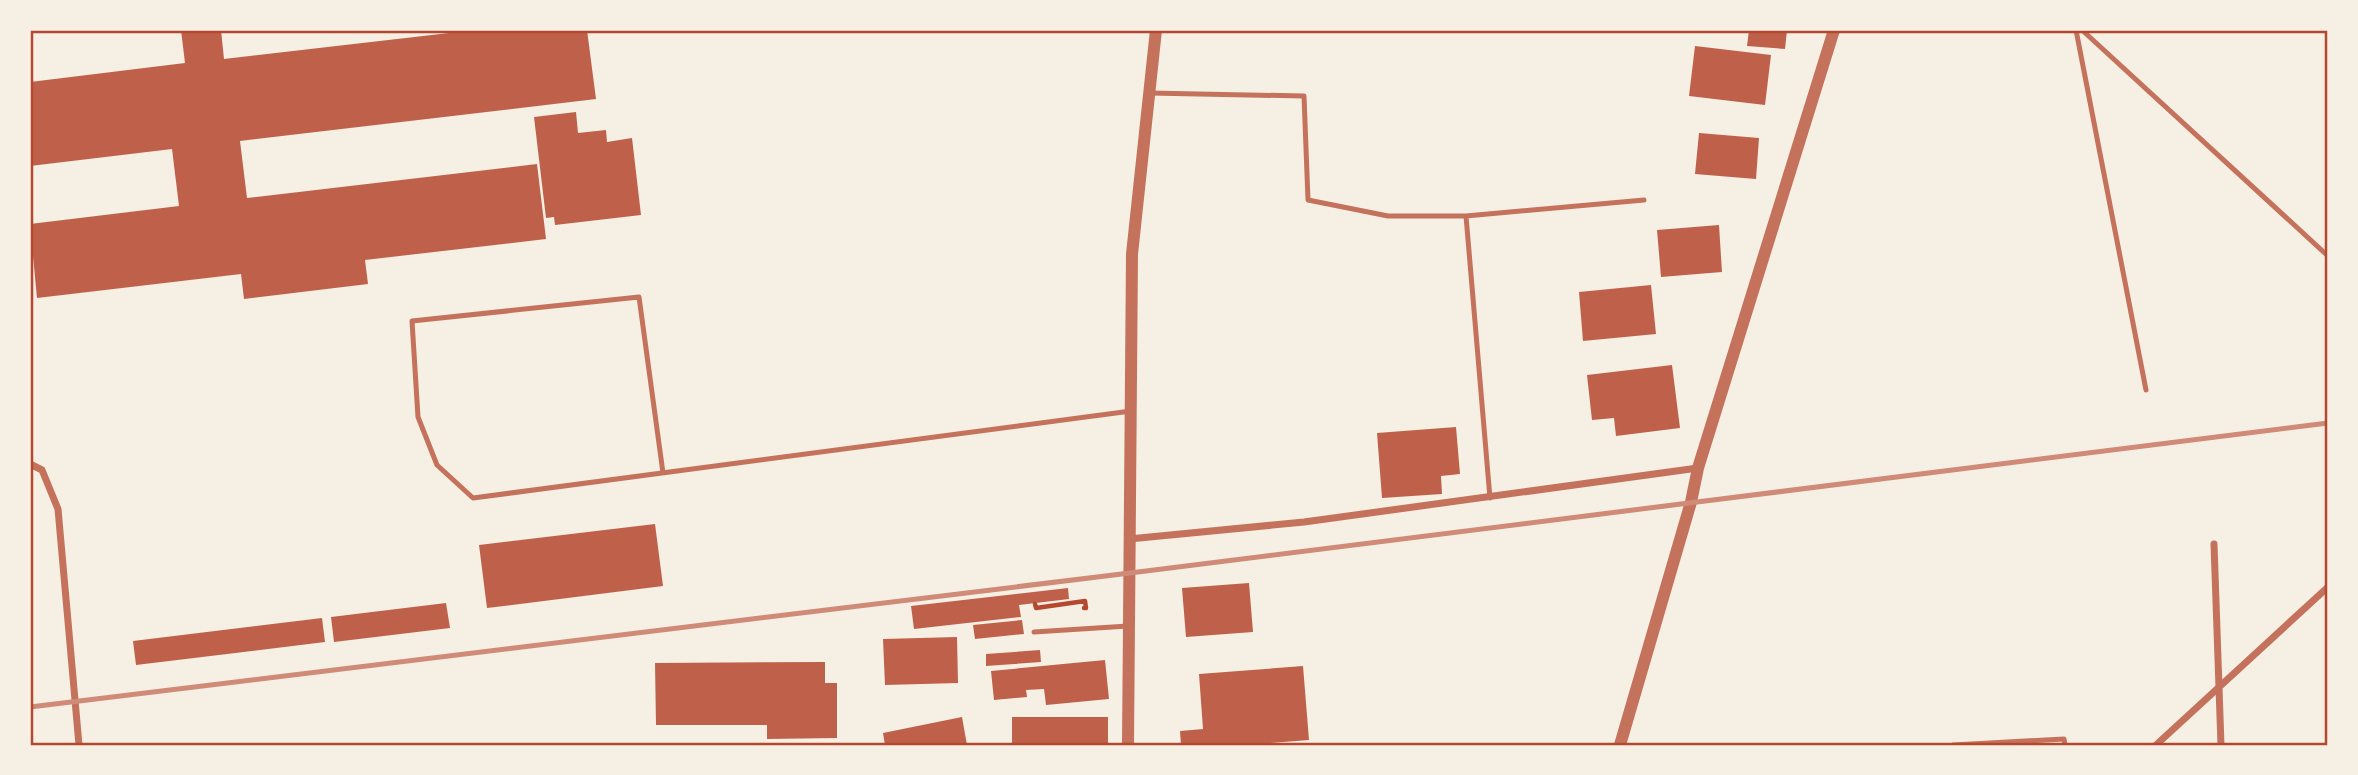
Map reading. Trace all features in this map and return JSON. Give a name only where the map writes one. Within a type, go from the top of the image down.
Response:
[{"type":"street","points":[[1128,745],[1132,254],[1156,30]]},
{"type":"street","points":[[1620,745],[1691,502],[1698,468],[1834,30]]},
{"type":"street","points":[[30,464],[42,470],[58,509],[79,745]]},
{"type":"street","points":[[1129,539],[1304,522],[1698,468]]},
{"type":"street","points":[[2214,544],[2221,745]]},
{"type":"street","points":[[2156,745],[2328,587]]},
{"type":"lane","points":[[2077,30],[2146,390]]},
{"type":"lane","points":[[2082,30],[2328,256]]},
{"type":"lane","points":[[1149,93],[1304,96],[1308,200],[1388,216],[1466,216],[1644,200]]},
{"type":"lane","points":[[1466,216],[1490,498]]},
{"type":"lane","points":[[663,473],[639,297],[412,321],[418,417],[437,465],[473,498],[663,473],[1130,411]]},
{"type":"lane","points":[[1034,632],[1128,626]]},
{"type":"lane","points":[[1953,745],[2064,739],[2065,745]]},
{"type":"building","points":[[181,30],[221,30],[224,59],[475,30],[587,30],[596,99],[240,141],[247,198],[537,164],[546,239],[365,260],[368,284],[244,299],[241,274],[37,298],[30,224],[179,206],[172,149],[30,166],[30,82],[185,63]]},
{"type":"building","points":[[1749,30],[1787,30],[1785,49],[1747,46]]},
{"type":"building","points":[[1695,46],[1771,55],[1765,105],[1689,96]]},
{"type":"building","points":[[576,112],[578,133],[606,130],[607,142],[632,138],[641,215],[555,225],[554,217],[546,218],[534,117]]},
{"type":"building","points":[[1699,133],[1759,138],[1756,179],[1695,174]]},
{"type":"building","points":[[1719,225],[1722,272],[1661,277],[1657,230]]},
{"type":"building","points":[[1651,285],[1656,334],[1583,341],[1579,292]]},
{"type":"building","points":[[1672,365],[1680,428],[1616,436],[1614,418],[1592,420],[1587,375]]},
{"type":"building","points":[[1456,427],[1460,474],[1441,476],[1442,494],[1382,498],[1377,433]]},
{"type":"building","points":[[655,524],[663,586],[487,608],[479,545]]},
{"type":"building","points":[[1249,583],[1253,632],[1186,637],[1182,588]]},
{"type":"building","points":[[1068,588],[1069,599],[1019,605],[1021,617],[914,629],[911,606]]},
{"type":"building","points":[[446,603],[450,628],[334,642],[331,617]]},
{"type":"building","points":[[322,618],[325,642],[136,665],[133,641]]},
{"type":"building","points":[[1022,620],[1024,634],[975,639],[973,625]]},
{"type":"building","points":[[957,637],[958,683],[885,685],[883,639]]},
{"type":"building","points":[[1040,650],[1041,662],[986,666],[986,654]]},
{"type":"building","points":[[1105,660],[1109,699],[1046,705],[1044,689],[1026,690],[1027,697],[994,700],[991,671]]},
{"type":"building","points":[[825,662],[825,683],[837,683],[837,738],[767,739],[767,725],[656,725],[655,663]]},
{"type":"building","points":[[1303,666],[1309,740],[1245,745],[1181,745],[1180,731],[1203,729],[1199,674]]},
{"type":"building","points":[[962,717],[967,745],[885,745],[883,733]]},
{"type":"building","points":[[1012,717],[1108,717],[1108,745],[1012,745]]},
{"type":"railway","points":[[30,707],[2328,423]]}]
